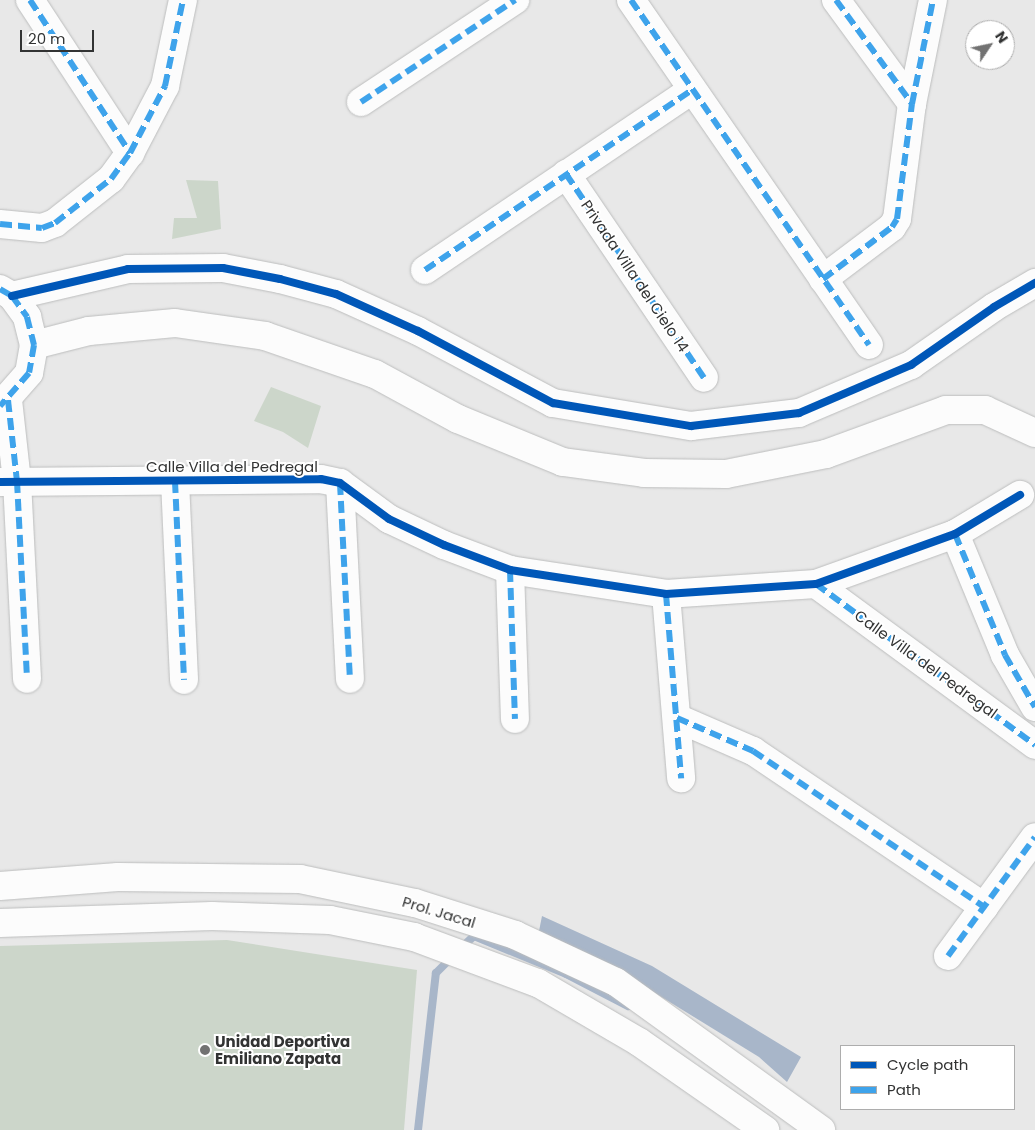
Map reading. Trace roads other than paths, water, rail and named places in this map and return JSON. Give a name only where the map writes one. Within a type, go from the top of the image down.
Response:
[{"type":"street","points":[[30,0],[130,153]]},
{"type":"street","points":[[0,224],[42,228],[55,223],[111,179],[130,153],[165,86],[183,0]]},
{"type":"street","points":[[361,102],[515,0]]},
{"type":"street","points":[[631,0],[869,345]]},
{"type":"street","points":[[836,0],[912,104]]},
{"type":"street","points":[[823,279],[892,227],[897,219],[912,104],[933,0]]},
{"type":"street","points":[[425,270],[692,90]]},
{"type":"street","name":"Privada Villa del Cielo 14","points":[[566,174],[704,378]]},
{"type":"street","points":[[27,680],[9,482],[4,403],[30,373],[34,345],[27,318],[6,292],[128,269],[223,268],[280,278],[336,294],[418,331],[553,404],[691,426],[799,412],[911,365],[994,306],[1035,283]]},
{"type":"street","points":[[34,345],[89,331],[175,323],[265,336],[375,374],[458,419],[563,462],[644,473],[726,474],[826,454],[946,410],[985,410],[1035,433]]},
{"type":"street","name":"Calle Villa del Pedregal","points":[[9,482],[175,481],[302,477],[340,483],[389,519],[444,545],[510,570],[666,594],[816,584],[955,534],[1020,495]]},
{"type":"street","points":[[175,481],[184,680]]},
{"type":"street","points":[[340,483],[350,679]]},
{"type":"street","points":[[955,534],[1005,654],[1035,707]]},
{"type":"street","points":[[510,570],[515,719]]},
{"type":"street","name":"Calle Villa del Pedregal","points":[[816,584],[1035,745]]},
{"type":"street","points":[[666,594],[681,778]]},
{"type":"street","points":[[677,718],[752,751],[984,907]]},
{"type":"street","points":[[948,956],[1035,837]]},
{"type":"street","name":"Prol. Jacal","points":[[0,886],[110,877],[300,879],[415,902],[515,935],[616,982],[821,1130]]},
{"type":"street","name":"Prol. Jacal","points":[[0,923],[212,916],[330,920],[414,937],[538,983],[639,1042],[765,1130]]},
{"type":"water","points":[[542,916],[652,966],[801,1057],[787,1082],[759,1057],[642,985],[539,931]]},
{"type":"waterway","points":[[460,949],[474,936],[566,974],[628,1006]]},
{"type":"waterway","points":[[418,1130],[436,973],[452,957]]},
{"type":"place","name":"Unidad Deportiva Emiliano Zapata","points":[[205,1050]]}]
